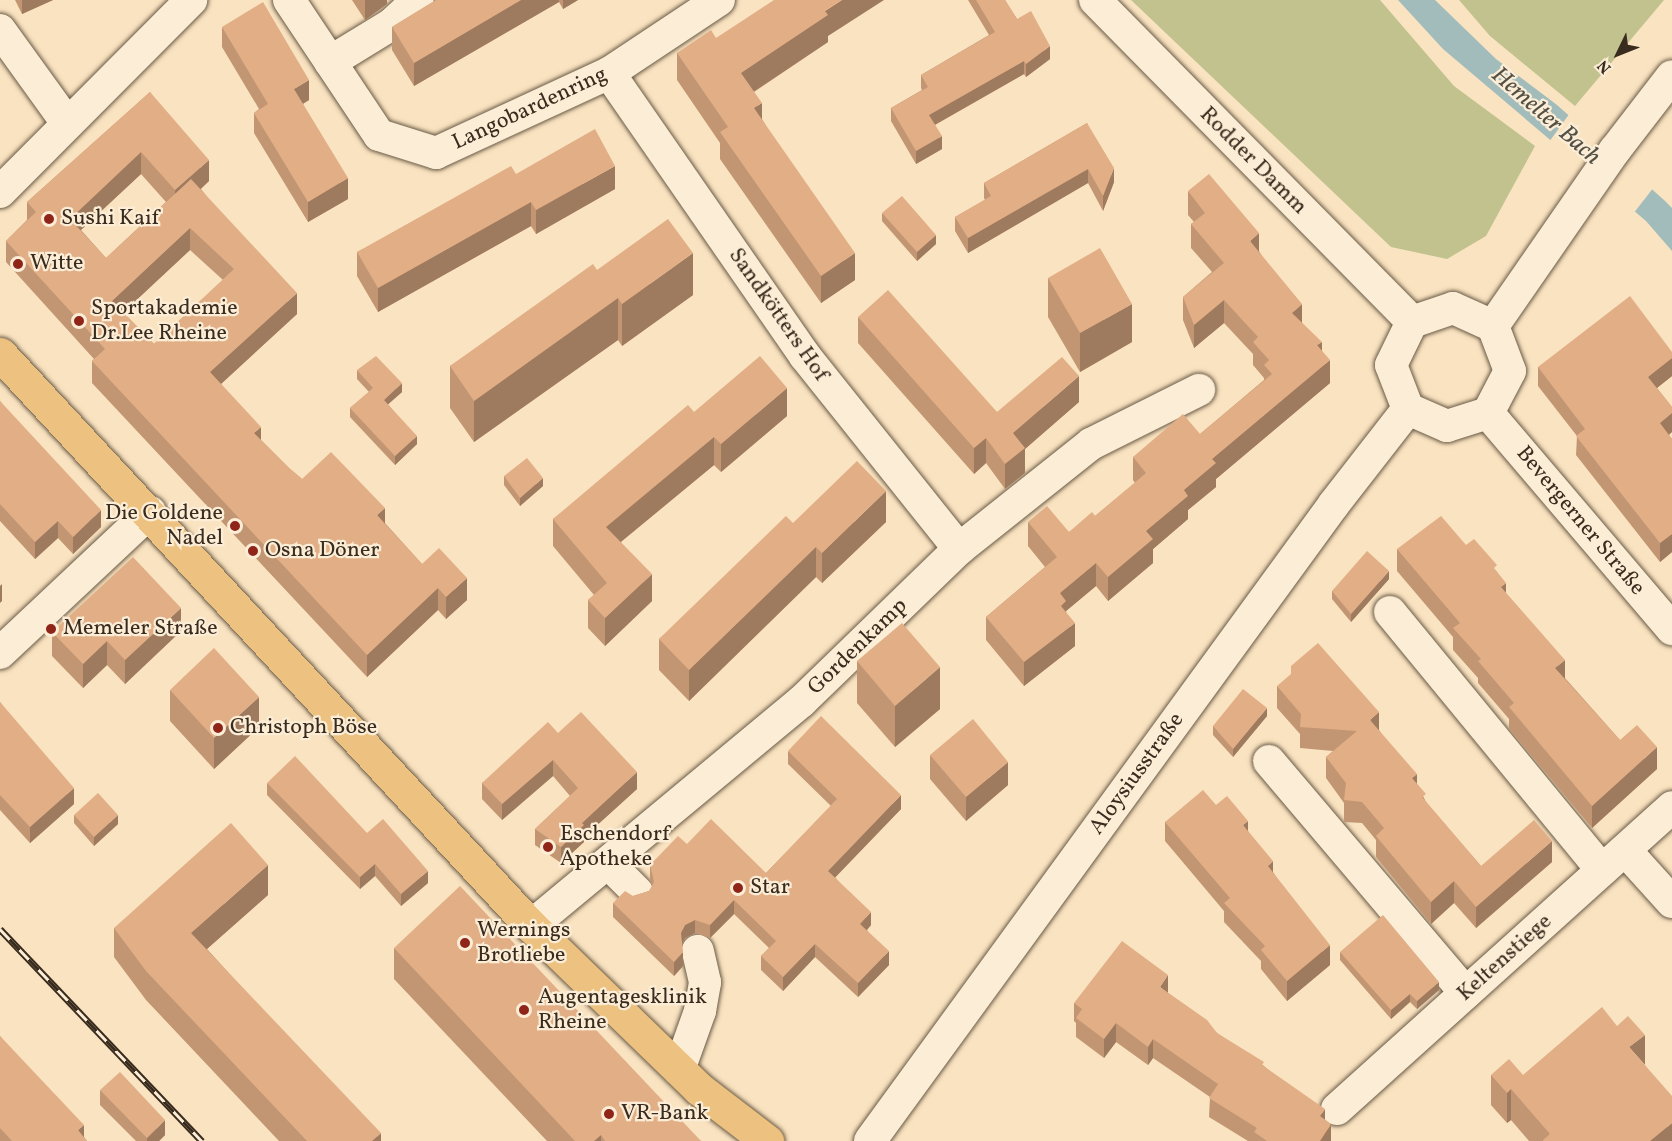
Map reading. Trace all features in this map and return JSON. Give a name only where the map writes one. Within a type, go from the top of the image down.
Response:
[{"type":"main road","points":[[0,354],[150,512],[531,926],[679,1070],[767,1141]]},
{"type":"street","points":[[0,192],[191,0]]},
{"type":"street","name":"Langobardenring","points":[[289,0],[379,135],[436,153],[609,73],[719,0]]},
{"type":"street","points":[[330,62],[392,24],[418,0]]},
{"type":"street","name":"Rodder Damm","points":[[1095,0],[1412,322]]},
{"type":"street","points":[[0,30],[67,123]]},
{"type":"street","name":"Sandkötters Hof","points":[[609,73],[805,356],[958,549]]},
{"type":"street","points":[[1493,326],[1594,179],[1672,76]]},
{"type":"street","points":[[1453,308],[1493,326],[1510,371],[1488,413],[1447,426],[1408,409],[1391,365],[1412,322],[1453,308]]},
{"type":"street","name":"Gordenkamp","points":[[531,926],[609,864],[802,701],[958,549],[1091,444],[1199,390]]},
{"type":"street","name":"Aloysiusstraße","points":[[870,1141],[1328,513],[1408,409]]},
{"type":"street","name":"Bevergerner Straße","points":[[1488,413],[1672,629]]},
{"type":"street","points":[[0,653],[150,512]]},
{"type":"street","points":[[1390,612],[1613,860],[1672,902]]},
{"type":"street","points":[[1269,761],[1466,993]]},
{"type":"street","name":"Keltenstiege","points":[[1337,1109],[1672,807]]},
{"type":"street","points":[[609,864],[637,892]]},
{"type":"street","points":[[679,1070],[700,1011],[705,982],[698,951]]},
{"type":"green space","points":[[1131,0],[1380,0],[1454,86],[1535,146],[1486,236],[1447,259],[1391,247]]},
{"type":"green space","points":[[1459,0],[1664,0],[1575,106],[1490,36]]},
{"type":"water","name":"Hemelter Bach","points":[[1398,0],[1435,0],[1496,59],[1557,105],[1664,200],[1672,208],[1672,251],[1646,221],[1443,49]]},
{"type":"pier","points":[[1570,113],[1654,187],[1633,214],[1549,142]]},
{"type":"building","points":[[436,0],[521,0],[414,63],[392,27]]},
{"type":"building","points":[[774,0],[842,0],[825,11],[828,15],[741,73],[762,103],[754,108],[855,253],[821,276],[720,132],[728,127],[677,53],[711,30],[716,38]]},
{"type":"building","points":[[976,0],[1005,0],[1017,19],[1031,11],[1050,46],[1026,64],[1024,61],[929,115],[942,136],[916,151],[891,108],[928,87],[921,75],[995,32]]},
{"type":"building","points":[[263,2],[309,80],[294,89],[348,178],[308,202],[254,113],[268,104],[222,27]]},
{"type":"building","points":[[150,92],[209,160],[175,190],[141,152],[70,219],[106,258],[191,179],[297,293],[210,372],[261,427],[254,433],[302,479],[331,452],[385,508],[377,515],[422,564],[439,548],[467,578],[446,597],[438,588],[367,655],[92,361],[105,349],[6,241],[36,212],[27,202]],"holes":[[[190,228],[234,269],[154,344],[112,301]]]},
{"type":"building","points":[[1087,123],[1114,168],[1103,196],[1088,169],[968,238],[955,217],[991,196],[984,183]]},
{"type":"building","points":[[595,129],[615,166],[536,210],[531,202],[378,288],[357,252],[511,166],[516,174]]},
{"type":"building","points":[[1209,174],[1259,233],[1250,241],[1302,304],[1292,313],[1322,342],[1317,345],[1330,360],[1212,459],[1216,463],[1184,490],[1188,496],[1146,531],[1153,539],[1108,577],[1096,563],[1060,593],[1066,601],[1061,606],[1075,623],[1024,662],[986,617],[1057,557],[1028,522],[1047,506],[1069,532],[1092,512],[1095,516],[1146,473],[1133,457],[1183,414],[1200,434],[1272,374],[1264,365],[1269,360],[1253,342],[1258,337],[1224,300],[1194,325],[1183,297],[1224,263],[1191,224],[1205,213],[1188,191]]},
{"type":"building","points":[[902,196],[936,235],[917,252],[882,213]]},
{"type":"building","points":[[668,219],[693,253],[622,304],[618,298],[474,401],[450,366],[593,264],[597,270]]},
{"type":"building","points":[[1100,248],[1132,304],[1080,333],[1048,278]]},
{"type":"building","points":[[888,290],[997,412],[1062,357],[1079,376],[1013,433],[1025,448],[1005,464],[986,438],[974,448],[858,317]]},
{"type":"building","points":[[1630,296],[1672,352],[1672,358],[1648,377],[1672,407],[1672,413],[1660,423],[1672,439],[1672,534],[1660,543],[1576,436],[1585,429],[1538,367]]},
{"type":"building","points":[[376,356],[402,383],[384,400],[417,436],[395,456],[350,408],[373,388],[357,370]]},
{"type":"building","points":[[760,356],[787,388],[721,444],[714,437],[606,527],[652,574],[605,618],[588,600],[607,583],[553,519],[688,405],[694,412]]},
{"type":"building","points":[[0,401],[101,510],[73,537],[58,521],[35,542],[0,504]]},
{"type":"building","points":[[527,458],[543,478],[520,498],[504,476]]},
{"type":"building","points":[[857,461],[886,491],[822,553],[816,547],[689,670],[659,639],[786,516],[793,523]]},
{"type":"building","points":[[1441,516],[1466,545],[1474,539],[1497,565],[1494,568],[1506,583],[1501,587],[1565,660],[1555,668],[1620,740],[1637,725],[1657,747],[1592,806],[1509,707],[1514,703],[1478,661],[1481,659],[1453,628],[1460,623],[1397,549]]},
{"type":"building","points":[[1367,551],[1389,571],[1351,614],[1332,591]]},
{"type":"building","points":[[133,557],[181,608],[125,660],[107,641],[83,664],[52,632]]},
{"type":"building","points":[[902,623],[940,667],[895,706],[857,661]]},
{"type":"building","points":[[1318,643],[1379,712],[1370,720],[1417,774],[1412,778],[1426,794],[1422,797],[1481,866],[1534,820],[1552,841],[1476,907],[1454,881],[1431,902],[1376,836],[1384,828],[1362,802],[1344,800],[1346,783],[1326,757],[1357,731],[1300,727],[1301,714],[1277,686],[1291,674],[1291,666]]},
{"type":"building","points":[[214,648],[259,697],[214,738],[170,690]]},
{"type":"building","points":[[1243,689],[1267,708],[1233,749],[1213,726]]},
{"type":"building","points":[[0,702],[74,788],[30,827],[0,795]]},
{"type":"building","points":[[581,712],[637,772],[582,823],[584,825],[561,847],[535,829],[578,788],[553,760],[502,804],[482,783],[548,722],[558,733]]},
{"type":"building","points":[[821,716],[901,795],[828,871],[871,912],[860,924],[889,951],[858,983],[815,944],[783,977],[761,956],[776,941],[734,900],[710,925],[695,920],[685,925],[681,933],[683,952],[674,962],[613,903],[625,891],[633,896],[649,891],[654,882],[650,865],[678,836],[687,844],[711,819],[766,873],[837,799],[788,751]]},
{"type":"building","points":[[973,719],[1008,762],[966,797],[930,755]]},
{"type":"building","points":[[295,756],[367,833],[383,819],[428,871],[401,894],[375,864],[360,877],[267,783]]},
{"type":"building","points":[[1203,790],[1216,805],[1227,796],[1248,821],[1243,825],[1273,861],[1268,866],[1330,945],[1287,981],[1261,950],[1265,946],[1224,903],[1230,898],[1165,822]]},
{"type":"building","points":[[98,793],[118,815],[94,837],[74,815]]},
{"type":"building","points":[[231,823],[268,865],[191,933],[381,1133],[372,1141],[307,1141],[146,971],[114,928]]},
{"type":"building","points":[[460,886],[701,1141],[605,1141],[601,1135],[594,1141],[575,1141],[394,948]]},
{"type":"building","points":[[1383,915],[1439,982],[1417,1001],[1410,994],[1391,1010],[1340,952]]},
{"type":"building","points":[[1122,941],[1168,975],[1160,987],[1207,1020],[1217,1033],[1264,1062],[1262,1065],[1325,1109],[1320,1116],[1331,1124],[1320,1141],[1267,1141],[1254,1132],[1257,1128],[1209,1098],[1218,1084],[1153,1039],[1148,1047],[1116,1023],[1104,1039],[1076,1018],[1082,1009],[1074,1003]]},
{"type":"building","points":[[1602,1007],[1617,1026],[1628,1016],[1645,1035],[1629,1047],[1672,1096],[1672,1123],[1650,1141],[1543,1141],[1550,1134],[1511,1089],[1507,1093],[1491,1075],[1509,1059],[1523,1075]]},
{"type":"building","points":[[0,1036],[84,1125],[78,1130],[87,1141],[12,1141],[0,1128]]},
{"type":"building","points":[[120,1072],[165,1120],[147,1138],[100,1090]]},
{"type":"railway","points":[[0,929],[202,1141]]},
{"type":"place","name":"Sushi Kaif","points":[[49,219]]},
{"type":"place","name":"Witte","points":[[18,264]]},
{"type":"place","name":"Sportakademie Dr.Lee Rheine","points":[[79,321]]},
{"type":"place","name":"Die Goldene Nadel","points":[[235,526]]},
{"type":"place","name":"Osna Döner","points":[[253,551]]},
{"type":"place","name":"Memeler Straße","points":[[51,629]]},
{"type":"place","name":"Christoph Böse","points":[[218,728]]},
{"type":"place","name":"Eschendorf Apotheke","points":[[548,847]]},
{"type":"place","name":"Star","points":[[738,888]]},
{"type":"place","name":"Wernings Brotliebe","points":[[465,943]]},
{"type":"place","name":"Augentagesklinik Rheine","points":[[524,1010]]},
{"type":"place","name":"VR-Bank","points":[[609,1114]]}]
